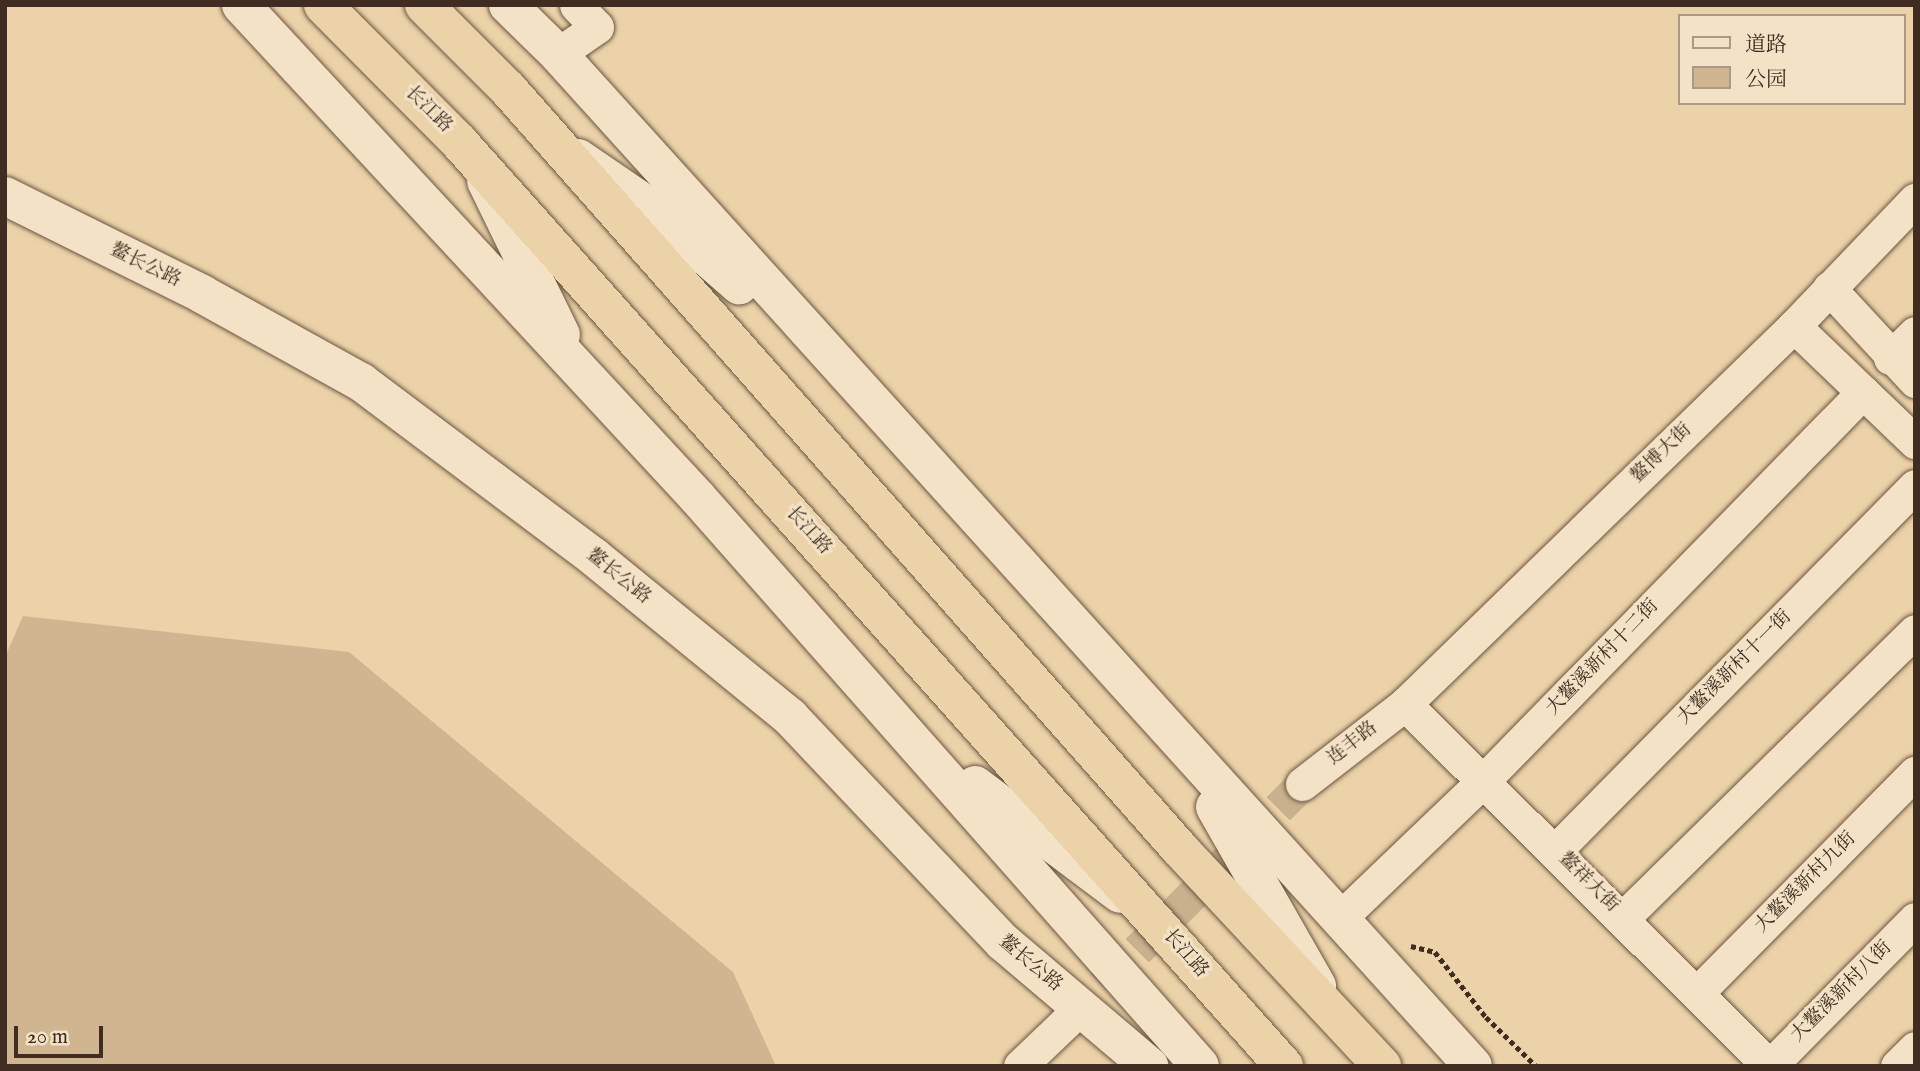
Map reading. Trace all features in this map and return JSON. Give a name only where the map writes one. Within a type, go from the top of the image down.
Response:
[{"type":"highway","name":"长江路","points":[[323,5],[476,161],[1284,1066]]},
{"type":"highway","points":[[424,5],[557,144],[1336,1021],[1382,1066]]},
{"type":"main road","points":[[241,5],[577,368],[1200,1066]]},
{"type":"main road","points":[[508,5],[558,54],[1338,920],[1473,1066]]},
{"type":"main road","points":[[557,144],[648,206],[732,280],[827,353]]},
{"type":"main road","points":[[476,161],[577,368]]},
{"type":"main road","name":"鳌长公路","points":[[5,197],[202,294],[361,382],[583,548],[790,717],[1003,942],[1149,1066]]},
{"type":"main road","points":[[908,736],[1153,917]]},
{"type":"main road","points":[[1188,754],[1336,1021]]},
{"type":"street","points":[[558,54],[597,27],[576,5]]},
{"type":"street","name":"鳌博大街","points":[[1405,704],[1794,326],[1915,200]]},
{"type":"street","points":[[1829,288],[1890,358],[1915,381]]},
{"type":"street","points":[[1794,326],[1915,442]]},
{"type":"street","points":[[1890,358],[1915,333]]},
{"type":"street","name":"大鳌溪新村十二街","points":[[1338,920],[1485,779],[1863,393]]},
{"type":"street","name":"大鳌溪新村十一街","points":[[1556,850],[1915,486]]},
{"type":"street","points":[[1623,918],[1915,631]]},
{"type":"street","name":"鳌祥大街","points":[[1405,704],[1485,779],[1769,1066]]},
{"type":"street","name":"连丰路","points":[[1302,784],[1405,704]]},
{"type":"street","name":"大鳌溪新村九街","points":[[1697,993],[1915,773]]},
{"type":"street","name":"大鳌溪新村八街","points":[[1769,1066],[1915,919]]},
{"type":"street","points":[[1020,1066],[1067,1021]]},
{"type":"street","points":[[1897,1066],[1915,1048]]},
{"type":"path","points":[[1399,943],[1435,953],[1486,1017],[1536,1066]]},
{"type":"green space","points":[[23,616],[349,652],[733,972],[776,1066],[5,1066],[5,657]]},
{"type":"tunnel","points":[[1067,1021],[1302,784]]}]
